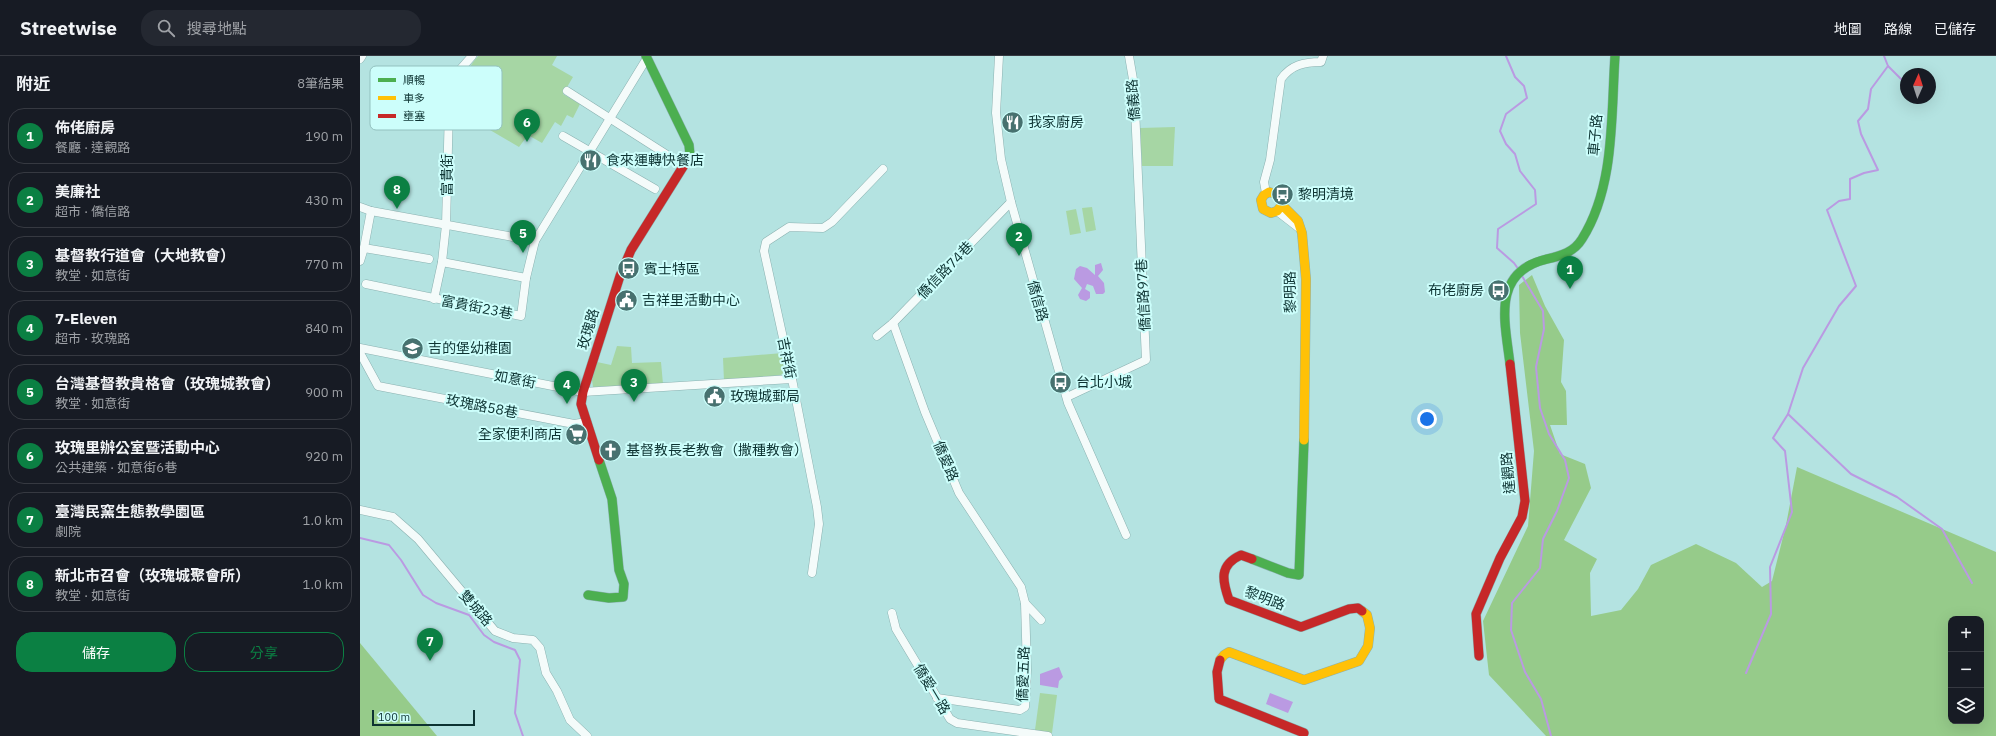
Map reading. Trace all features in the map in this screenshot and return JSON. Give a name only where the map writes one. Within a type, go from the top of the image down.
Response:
[{"type":"street","name":"富貴街","points":[[463,66],[472,56]]},
{"type":"street","name":"僑信路","points":[[999,56],[996,113],[1002,159],[1011,202],[1056,366],[1068,403],[1126,535]]},
{"type":"street","name":"僑義路","points":[[1129,56],[1134,85],[1135,144]]},
{"type":"street","name":"黎明路","points":[[1269,192],[1267,172],[1270,160],[1280,79],[1288,70],[1304,62],[1321,62],[1323,56]]},
{"type":"street","name":"車子路","points":[[1512,279],[1533,263],[1558,258],[1565,254],[1581,241],[1595,214],[1608,160],[1615,56]]},
{"type":"street","points":[[442,262],[526,278],[535,241],[610,120],[646,57]]},
{"type":"street","name":"玫瑰路","points":[[588,595],[623,598],[624,584],[619,570],[612,499],[581,404],[583,392],[620,276],[631,250],[690,155],[688,145],[646,57]]},
{"type":"street","points":[[567,91],[610,120],[672,158]]},
{"type":"street","name":"富貴街","points":[[434,298],[442,262],[446,225],[448,130]]},
{"type":"street","points":[[563,136],[656,190]]},
{"type":"street","name":"僑信路97巷","points":[[1067,397],[1146,360],[1135,144]]},
{"type":"street","name":"吉祥街","points":[[812,572],[819,524],[792,379],[764,251],[766,242],[790,226],[823,228],[832,222],[883,169]]},
{"type":"street","name":"黎明路","points":[[1269,192],[1279,195],[1279,208]]},
{"type":"street","name":"黎明路","points":[[1269,192],[1261,200],[1263,209],[1271,213],[1279,208]]},
{"type":"street","name":"僑信路74巷","points":[[877,336],[893,323],[1011,202]]},
{"type":"street","points":[[360,207],[371,211],[535,241]]},
{"type":"street","name":"黎明路","points":[[1279,208],[1298,221],[1299,228],[1302,233],[1306,279],[1304,477],[1299,575],[1288,573],[1241,555],[1232,558],[1226,565],[1224,585],[1230,600],[1301,627],[1349,609],[1358,608],[1367,615],[1370,628],[1368,646],[1359,661],[1304,680],[1229,652],[1220,657],[1218,669],[1219,699],[1304,733]]},
{"type":"street","points":[[360,261],[371,211]]},
{"type":"street","points":[[364,248],[429,259]]},
{"type":"street","name":"富貴街23巷","points":[[366,284],[521,316],[526,278]]},
{"type":"street","name":"達觀路","points":[[1479,656],[1476,614],[1500,558],[1522,517],[1524,501],[1524,480],[1504,317],[1504,295],[1512,279]]},
{"type":"street","name":"僑愛路","points":[[893,323],[925,412],[959,493],[1021,587],[1025,603]]},
{"type":"street","name":"如意街","points":[[360,348],[583,392],[792,379]]},
{"type":"street","name":"玫瑰路58巷","points":[[360,354],[378,386],[574,424],[587,422]]},
{"type":"street","name":"雙城路","points":[[360,510],[393,517],[418,539],[495,631],[513,638],[533,640],[540,648],[546,673],[557,691],[570,720],[587,736]]},
{"type":"street","points":[[1025,603],[1041,620]]},
{"type":"street","name":"僑愛五路","points":[[937,698],[1020,710],[1025,707],[1027,670],[1024,631],[1025,603]]},
{"type":"street","name":"僑愛一路","points":[[892,613],[896,629],[950,719],[957,723],[1048,736]]},
{"type":"green space","points":[[478,56],[557,56],[552,65],[573,77],[563,94],[580,104],[573,118],[567,115],[561,126],[555,122],[542,143],[528,135],[519,147],[490,130],[502,130],[502,66],[470,66]]},
{"type":"green space","points":[[1175,127],[1173,166],[1142,166],[1140,128]]},
{"type":"green space","points":[[1092,207],[1096,230],[1086,232],[1082,208]]},
{"type":"green space","points":[[1076,209],[1081,233],[1070,235],[1066,211]]},
{"type":"green space","points":[[1532,275],[1545,306],[1564,340],[1561,382],[1566,391],[1567,425],[1550,425],[1560,454],[1585,464],[1591,488],[1564,540],[1597,559],[1590,573],[1591,616],[1621,610],[1638,589],[1651,565],[1696,544],[1736,563],[1762,587],[1772,581],[1786,525],[1797,467],[1996,552],[1996,736],[1546,736],[1489,675],[1483,621],[1528,526],[1534,451],[1520,333],[1519,285]]},
{"type":"green space","points":[[617,346],[631,347],[632,363],[661,362],[663,384],[593,387],[592,380],[597,362],[611,365]]},
{"type":"green space","points":[[783,353],[784,372],[781,375],[724,381],[723,358]]},
{"type":"green space","points":[[360,643],[437,736],[360,736]]},
{"type":"green space","points":[[1040,693],[1057,695],[1052,733],[1035,730]]},
{"type":"shaded area","points":[[1101,263],[1103,270],[1098,276],[1104,283],[1105,292],[1103,294],[1096,294],[1093,286],[1087,284],[1085,289],[1090,292],[1090,298],[1086,301],[1080,299],[1078,295],[1082,288],[1074,279],[1076,269],[1080,266],[1087,268],[1095,275],[1095,265]]},
{"type":"shaded area","points":[[1059,667],[1063,677],[1059,681],[1058,688],[1040,685],[1040,674]]},
{"type":"shaded area","points":[[1270,693],[1293,702],[1288,713],[1266,704]]},
{"type":"waterway","points":[[1506,56],[1515,77],[1524,86],[1527,98],[1506,114],[1500,131],[1506,144],[1515,154],[1520,171],[1535,190],[1536,204],[1498,229],[1497,248],[1514,263],[1519,270]]},
{"type":"waterway","points":[[1746,673],[1771,614],[1770,567],[1792,512],[1785,451],[1773,438],[1788,414],[1803,368],[1839,306],[1856,286],[1827,210],[1839,201],[1850,199],[1850,179],[1864,173],[1878,170],[1861,134],[1858,121],[1868,109],[1871,89],[1888,66],[1884,56]]},
{"type":"waterway","points":[[1888,66],[1900,78]]},
{"type":"waterway","points":[[1522,276],[1543,311],[1544,329],[1536,367],[1540,408],[1549,434],[1565,460],[1569,478],[1557,511],[1543,539],[1540,568],[1512,603],[1511,630],[1525,672],[1541,699],[1551,736]]},
{"type":"waterway","points":[[1788,414],[1851,474],[1897,497],[1942,529],[1972,583]]},
{"type":"waterway","points":[[360,538],[389,545],[401,560],[423,595],[436,603],[469,615],[484,635],[494,642],[515,650],[520,660],[515,713],[523,736]]},
{"type":"traffic: fast","points":[[646,56],[689,145],[690,155],[686,162]]},
{"type":"traffic: fast","points":[[1510,364],[1505,316],[1509,287],[1517,275],[1529,266],[1562,255],[1575,247],[1582,239],[1593,219],[1601,197],[1606,174],[1612,127],[1615,56]]},
{"type":"traffic: fast","points":[[1252,559],[1288,573],[1299,575],[1304,440]]},
{"type":"traffic: fast","points":[[588,595],[609,598],[623,597],[624,584],[619,570],[612,499],[599,460]]},
{"type":"traffic: slow","points":[[1282,205],[1277,211],[1271,213],[1263,209],[1261,200],[1264,195],[1269,192],[1279,195],[1282,205],[1298,221],[1302,233],[1306,279],[1304,440]]},
{"type":"traffic: slow","points":[[1220,660],[1229,652],[1304,680],[1359,661],[1368,646],[1370,628],[1367,615],[1362,611]]},
{"type":"traffic: jam","points":[[599,460],[581,404],[583,392],[620,276],[631,250],[686,162]]},
{"type":"traffic: jam","points":[[1479,656],[1476,614],[1500,558],[1522,517],[1525,501],[1510,364]]},
{"type":"traffic: jam","points":[[1252,559],[1241,555],[1229,563],[1226,568],[1224,580],[1229,600],[1301,627],[1349,609],[1358,608],[1362,611]]},
{"type":"traffic: jam","points":[[1220,660],[1217,672],[1219,699],[1304,733]]},
{"type":"place","name":"我家廚房","points":[[1012,122]]},
{"type":"place","name":"玫瑰里辦公室暨活動中心","points":[[527,142]]},
{"type":"place","name":"食來運轉快餐店","points":[[591,160]]},
{"type":"place","name":"黎明清境","points":[[1283,194]]},
{"type":"place","name":"新北市召會（玫瑰城聚會所）","points":[[397,209]]},
{"type":"place","name":"台灣基督教貴格會（玫瑰城教會）","points":[[523,253]]},
{"type":"place","name":"美廉社","points":[[1019,256]]},
{"type":"place","name":"賓士特區","points":[[629,269]]},
{"type":"place","name":"佈佬廚房","points":[[1570,289]]},
{"type":"place","name":"布佬廚房","points":[[1499,290]]},
{"type":"place","name":"吉祥里活動中心","points":[[626,300]]},
{"type":"place","name":"吉的堡幼稚園","points":[[412,348]]},
{"type":"place","name":"台北小城","points":[[1061,382]]},
{"type":"place","name":"玫瑰城郵局","points":[[714,396]]},
{"type":"place","name":"基督教行道會（大地教會）","points":[[634,402]]},
{"type":"place","name":"7-Eleven","points":[[567,404]]},
{"type":"place","name":"全家便利商店","points":[[577,434]]},
{"type":"place","name":"基督教長老教會（撒種教會）","points":[[610,450]]},
{"type":"place","name":"臺灣民窯生態教學園區","points":[[430,661]]}]
